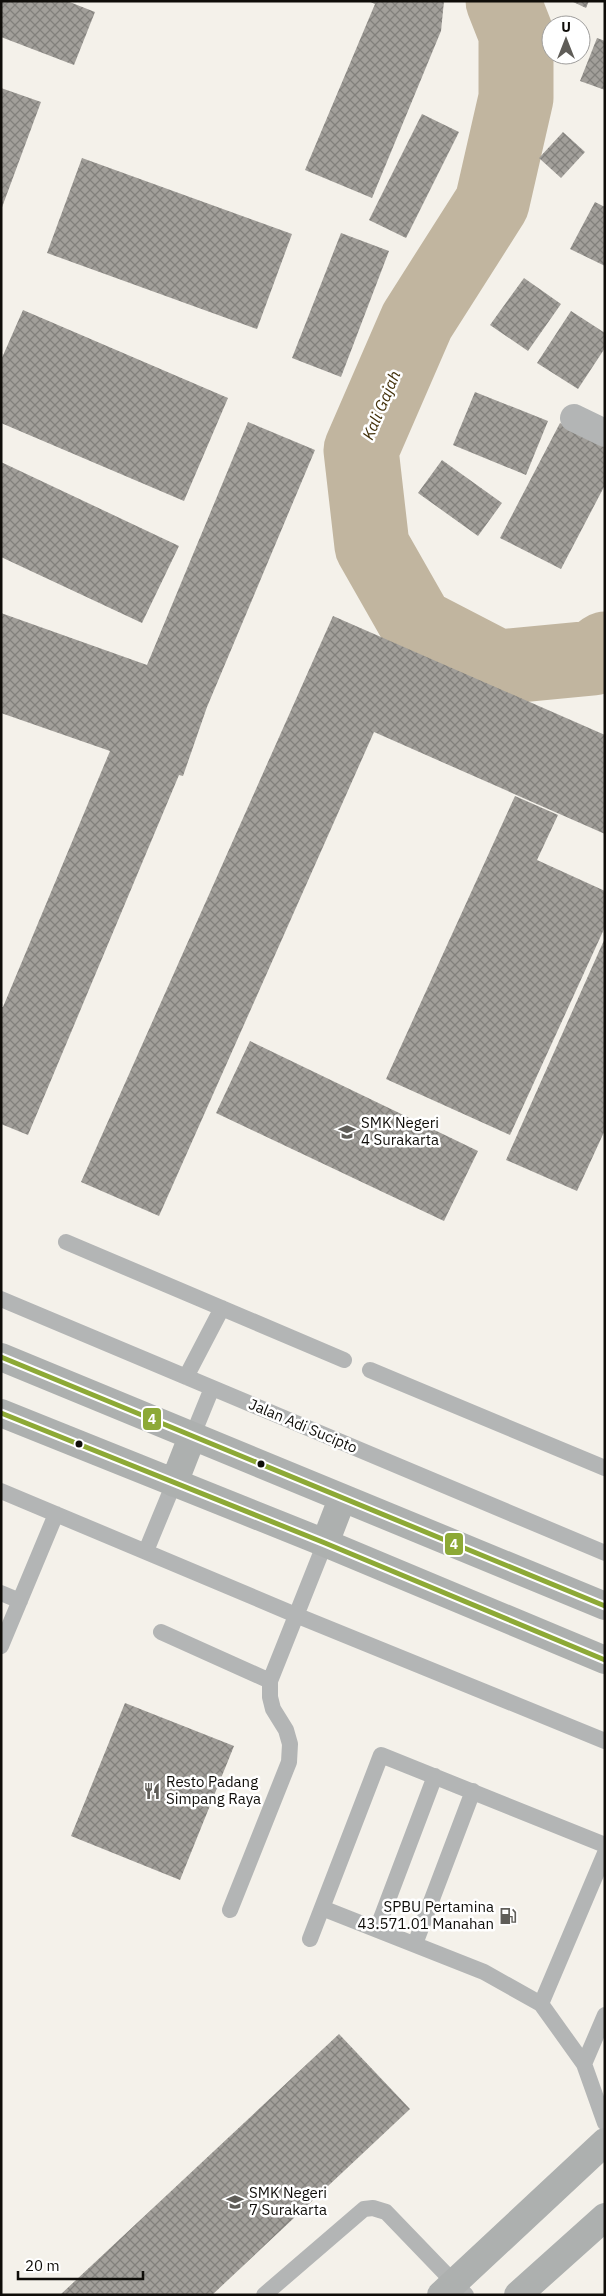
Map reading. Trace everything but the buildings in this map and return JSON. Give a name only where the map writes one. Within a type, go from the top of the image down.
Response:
[{"type":"highway","points":[[1,1357],[605,1606]]},
{"type":"highway","points":[[1,1413],[325,1543],[605,1660]]},
{"type":"highway","points":[[174,1483],[192,1437]]},
{"type":"highway","points":[[325,1543],[342,1499]]},
{"type":"highway","points":[[454,2291],[605,2142]]},
{"type":"highway","points":[[518,2295],[605,2218]]},
{"type":"street","points":[[574,418],[605,433]]},
{"type":"lane","points":[[66,1242],[344,1360]]},
{"type":"lane","name":"Jalan Adi Sucipto","points":[[1,1299],[605,1553]]},
{"type":"lane","points":[[186,1377],[222,1308]]},
{"type":"lane","points":[[370,1370],[605,1468]]},
{"type":"lane","points":[[192,1437],[212,1388]]},
{"type":"lane","points":[[146,1552],[174,1483]]},
{"type":"lane","points":[[1,1491],[296,1615],[605,1741]]},
{"type":"lane","points":[[1,1646],[56,1514]]},
{"type":"lane","points":[[230,1910],[289,1762],[290,1744],[286,1730],[273,1709],[270,1697],[270,1681],[325,1543]]},
{"type":"lane","points":[[1,1593],[20,1601]]},
{"type":"lane","points":[[161,1632],[270,1681]]},
{"type":"lane","points":[[310,1939],[381,1755],[605,1845]]},
{"type":"lane","points":[[377,1929],[435,1776]]},
{"type":"lane","points":[[414,1944],[473,1791]]},
{"type":"lane","points":[[542,2004],[605,1853]]},
{"type":"lane","points":[[322,1908],[484,1972],[542,2004],[584,2064],[605,2123]]},
{"type":"lane","points":[[584,2064],[605,2015]]},
{"type":"lane","points":[[264,2295],[364,2210],[373,2208],[386,2212],[454,2291]]},
{"type":"waterway","name":"Kali Gajah","points":[[503,1],[516,34],[516,98],[492,203],[417,321],[361,450],[372,546],[417,625],[498,667],[593,658],[605,649]]},
{"type":"transit line","name":"4","points":[[1,1357],[605,1606]]},
{"type":"transit line","name":"4","points":[[1,1413],[325,1543],[605,1660]]},
{"type":"place","name":"SMK Negeri 4 Surakarta","points":[[347,1132]]},
{"type":"place","name":"Resto Padang Simpang Raya","points":[[152,1791]]},
{"type":"place","name":"SPBU Pertamina 43.571.01 Manahan","points":[[508,1916]]},
{"type":"place","name":"SMK Negeri 7 Surakarta","points":[[235,2202]]}]
